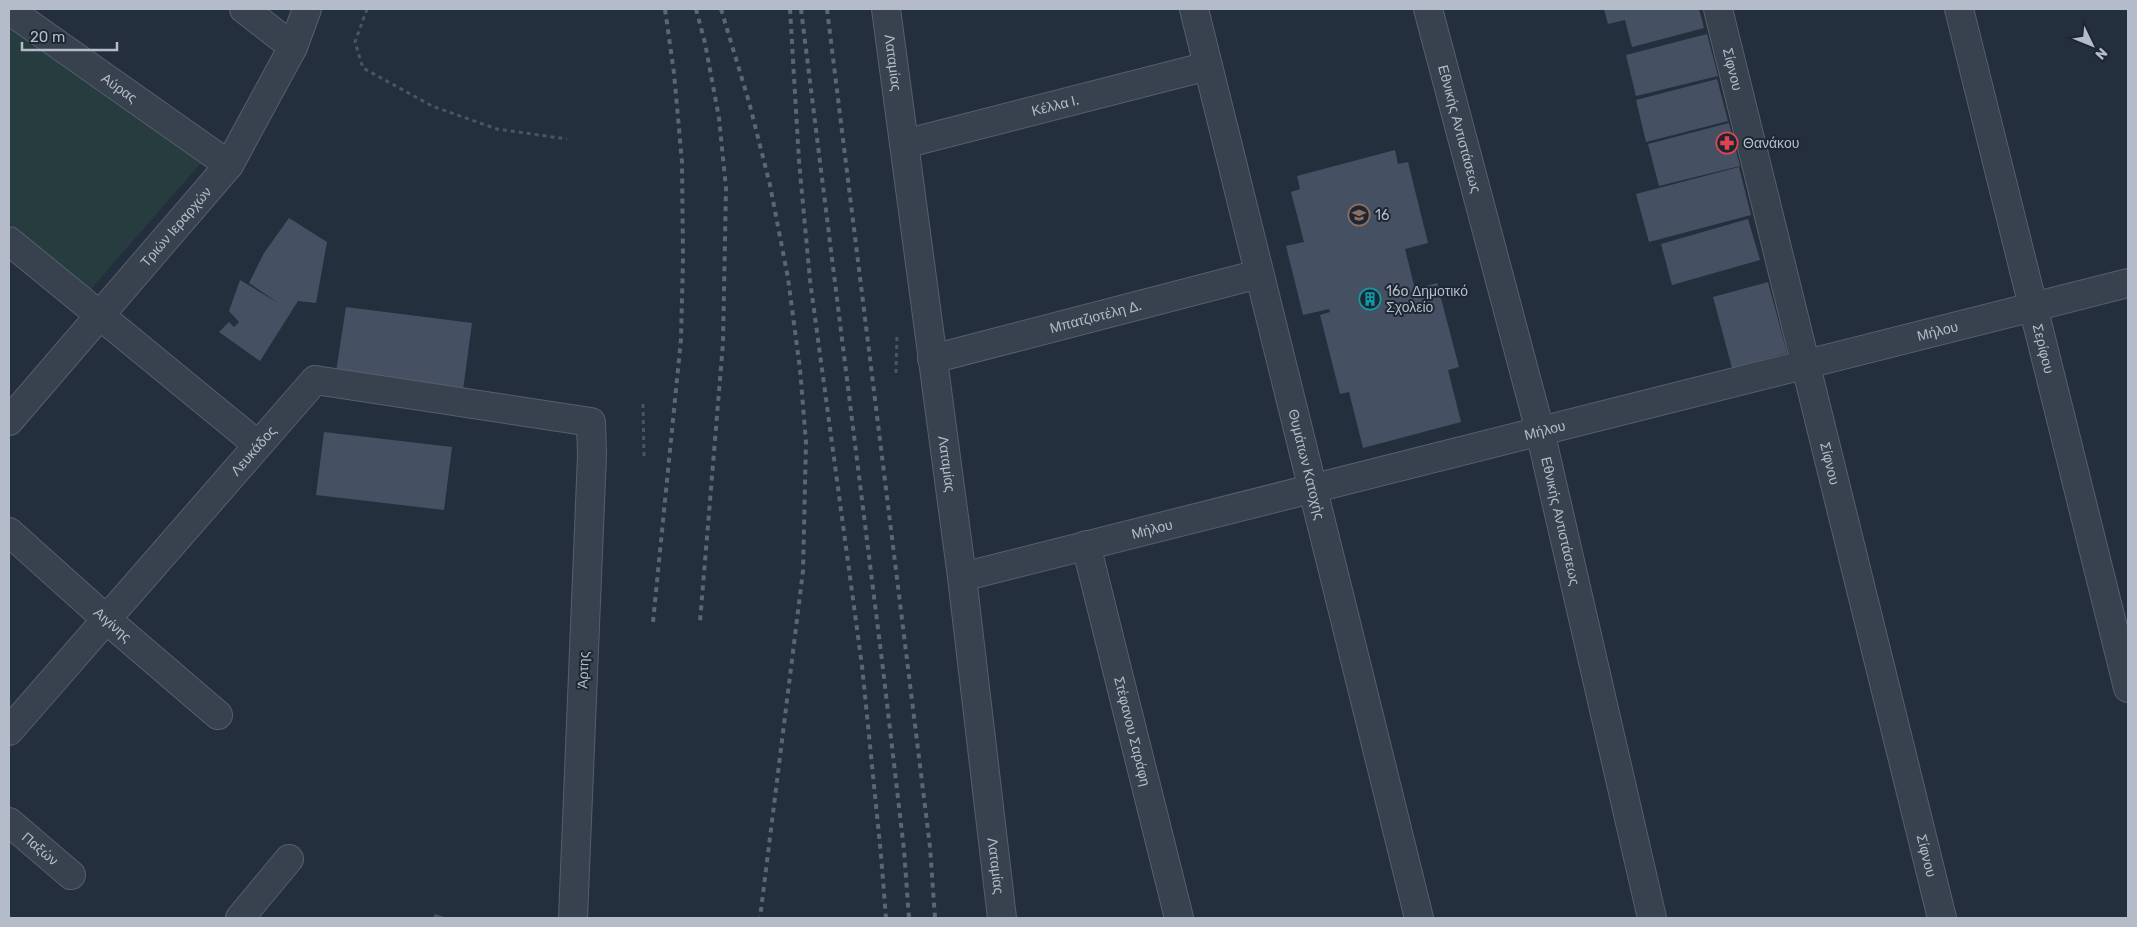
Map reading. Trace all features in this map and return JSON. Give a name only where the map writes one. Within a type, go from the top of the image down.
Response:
[{"type":"street","points":[[244,9],[293,47]]},
{"type":"street","name":"Τριών Ιεραρχών","points":[[9,421],[229,165],[293,47],[307,9]]},
{"type":"street","name":"Λαταμίας","points":[[886,9],[962,577],[1002,918]]},
{"type":"street","name":"Θυμάτων Κατοχής","points":[[1194,9],[1419,918]]},
{"type":"street","name":"Εθνικής Αντιστάσεως","points":[[1428,9],[1540,431],[1652,918]]},
{"type":"street","name":"Σίφνου","points":[[1718,9],[1942,918]]},
{"type":"street","name":"Σερίφου","points":[[1959,9],[2128,688]]},
{"type":"street","name":"Αύρας","points":[[9,10],[229,165]]},
{"type":"street","name":"Κέλλα Ι.","points":[[904,144],[1208,66]]},
{"type":"street","points":[[9,241],[258,445]]},
{"type":"street","name":"Μπατζιοτέλη Δ.","points":[[932,359],[1259,274]]},
{"type":"street","name":"Μήλου","points":[[962,577],[2128,283]]},
{"type":"street","name":"Λευκάδος","points":[[9,731],[316,380],[592,422]]},
{"type":"street","name":"Άρτης","points":[[573,918],[592,465],[592,422]]},
{"type":"street","name":"Αιγίνης","points":[[9,532],[106,620],[218,714]]},
{"type":"street","name":"Στέφανου Σαράφη","points":[[1086,545],[1179,918]]},
{"type":"street","name":"Παξών","points":[[9,822],[71,875]]},
{"type":"street","points":[[240,918],[289,859]]},
{"type":"path","points":[[367,9],[356,42],[363,68],[432,106],[497,129],[567,139]]},
{"type":"path","points":[[643,404],[644,457]]},
{"type":"green space","points":[[9,23],[201,163],[90,290],[9,223]]},
{"type":"building","points":[[1604,9],[1699,9],[1704,28],[1632,47],[1625,20],[1608,24]]},
{"type":"building","points":[[1707,34],[1718,76],[1636,96],[1626,55]]},
{"type":"building","points":[[1717,79],[1728,121],[1646,142],[1636,100]]},
{"type":"building","points":[[1729,123],[1740,166],[1659,186],[1648,144]]},
{"type":"building","name":"16o Δημοτικό Σχολείο","points":[[1395,150],[1398,164],[1408,162],[1428,243],[1405,249],[1415,289],[1437,283],[1459,367],[1448,370],[1461,422],[1363,448],[1349,392],[1340,394],[1320,315],[1330,312],[1329,309],[1303,315],[1286,246],[1304,242],[1291,192],[1300,189],[1297,176]]},
{"type":"building","points":[[1739,167],[1751,215],[1649,242],[1636,194]]},
{"type":"building","points":[[289,218],[327,242],[316,303],[298,301],[260,361],[219,332],[229,322],[234,327],[239,322],[229,311],[240,280],[280,304],[249,283],[264,253]]},
{"type":"building","points":[[1748,219],[1760,260],[1672,285],[1661,244]]},
{"type":"building","points":[[1768,282],[1787,353],[1732,368],[1713,297]]},
{"type":"building","points":[[346,307],[472,323],[463,390],[336,372]]},
{"type":"building","points":[[324,432],[452,447],[444,510],[316,495]]},
{"type":"building","points":[[435,914],[447,918],[433,918]]},
{"type":"railway","points":[[653,622],[681,339],[683,259],[682,162],[674,73],[665,9]]},
{"type":"railway","points":[[696,9],[705,43],[719,118],[726,188],[723,343],[700,622]]},
{"type":"railway","points":[[721,9],[749,102],[770,185],[788,278],[800,369],[806,442],[803,571],[760,918]]},
{"type":"railway","points":[[790,9],[799,161],[810,280],[862,666],[886,918]]},
{"type":"railway","points":[[801,9],[883,669],[904,850],[909,918]]},
{"type":"railway","points":[[827,9],[930,847],[935,918]]},
{"type":"place","name":"Θανάκου","points":[[1727,143]]},
{"type":"place","name":"16","points":[[1359,215]]},
{"type":"place","name":"16o Δημοτικό Σχολείο","points":[[1370,299]]}]
